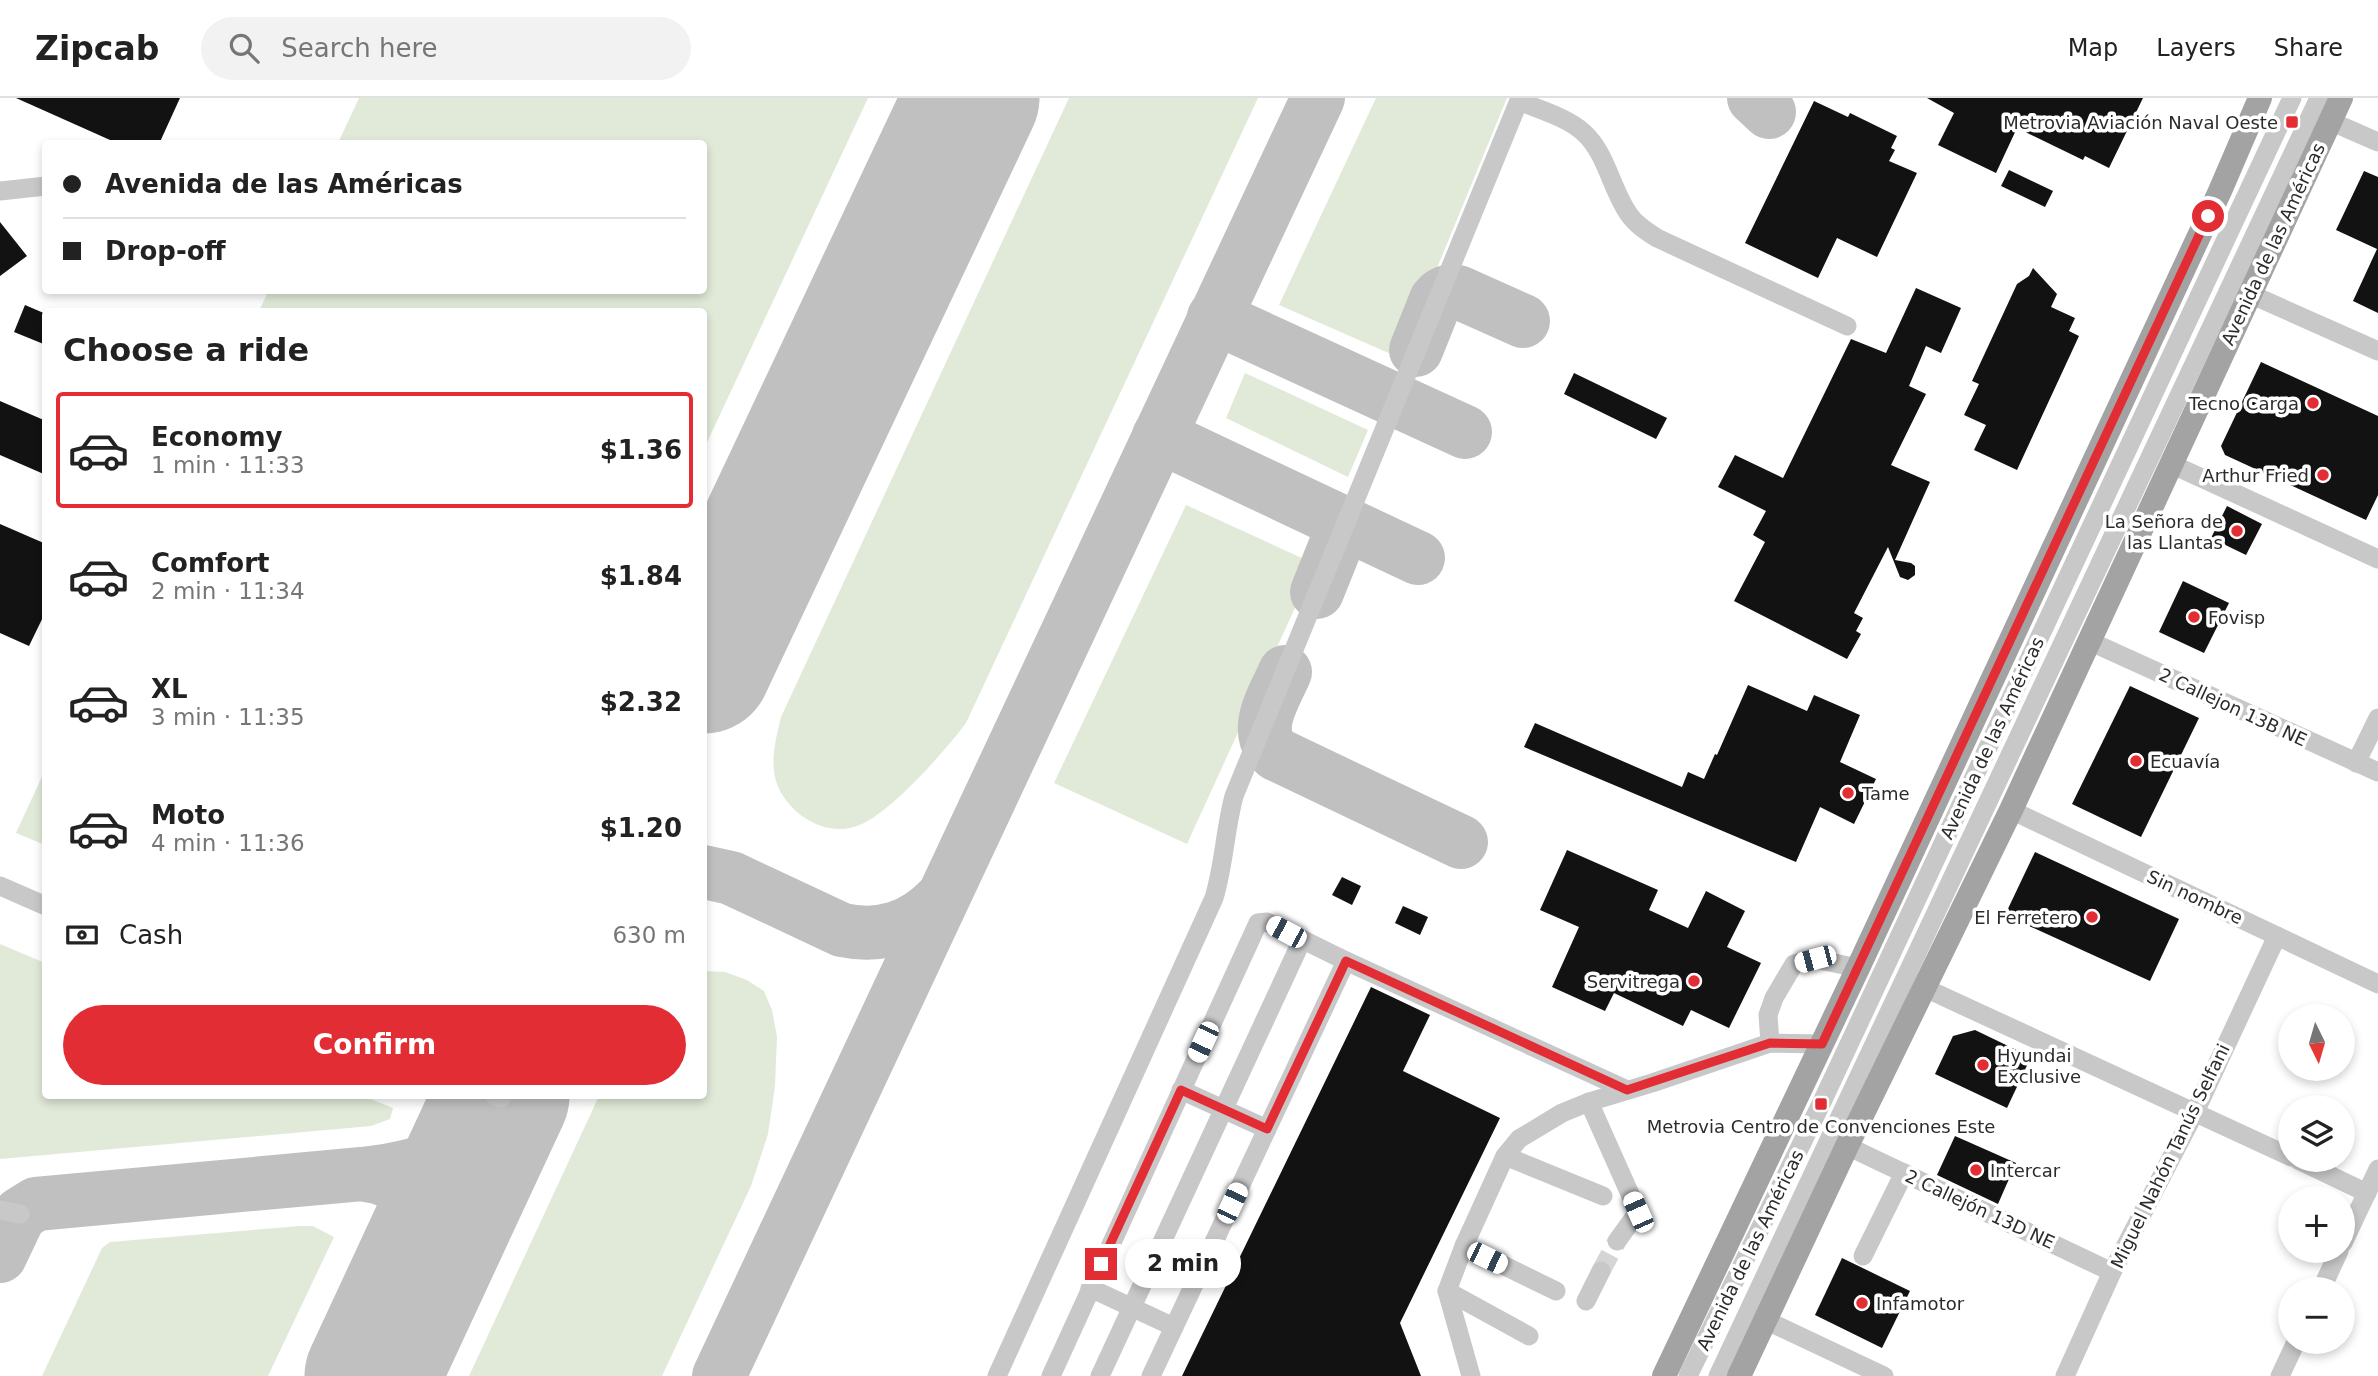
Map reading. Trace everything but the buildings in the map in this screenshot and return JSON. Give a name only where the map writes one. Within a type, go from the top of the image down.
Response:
[{"type":"main road","name":"Avenida de las Américas","points":[[1664,1376],[1858,968],[2220,191],[2260,98]]},
{"type":"main road","name":"Avenida de las Américas","points":[[1739,1376],[1847,1146],[2011,810],[2341,98]]},
{"type":"street","name":"Avenida de las Américas","points":[[1688,1376],[1833,1079],[2292,98]]},
{"type":"street","name":"Avenida de las Américas","points":[[1718,1376],[2319,98]]},
{"type":"street","points":[[997,1376],[1214,898],[1234,796],[1520,99],[1584,133],[1598,152],[1628,213],[1640,227],[1657,238],[1847,326]]},
{"type":"street","points":[[2330,121],[2378,142]]},
{"type":"street","points":[[0,191],[42,186]]},
{"type":"street","points":[[2250,294],[2378,351]]},
{"type":"street","points":[[2171,464],[2378,559]]},
{"type":"street","name":"2 Callejon 13B NE","points":[[2089,641],[2378,772]]},
{"type":"street","points":[[2356,763],[2378,718]]},
{"type":"street","name":"Sin nombre","points":[[2011,810],[2378,984]]},
{"type":"street","points":[[0,886],[42,904]]},
{"type":"street","points":[[1051,1376],[1258,923],[1267,922],[1627,1090]]},
{"type":"street","name":"Miguel Nahón Tanús Selfani","points":[[2065,1376],[2112,1272],[2195,1112],[2277,936]]},
{"type":"street","points":[[1100,1376],[1302,940]]},
{"type":"street","points":[[1770,1043],[1768,1015],[1774,998],[1794,964],[1815,959],[1858,968]]},
{"type":"street","points":[[1151,1376],[1346,961]]},
{"type":"street","points":[[1925,988],[2278,1151]]},
{"type":"street","points":[[1471,1376],[1447,1291],[1464,1246],[1506,1156],[1519,1139],[1589,1101],[1770,1043],[1822,1044]]},
{"type":"street","points":[[1181,1090],[1267,1129]]},
{"type":"street","points":[[1589,1101],[1638,1212],[1617,1241]]},
{"type":"street","name":"2 Callejón 13D NE","points":[[1847,1146],[2112,1272]]},
{"type":"street","points":[[1506,1156],[1603,1196]]},
{"type":"street","points":[[2355,1218],[2378,1170]]},
{"type":"street","points":[[2323,1172],[2367,1193]]},
{"type":"street","points":[[1863,1255],[1904,1173]]},
{"type":"street","points":[[0,1210],[20,1214]]},
{"type":"street","points":[[1464,1246],[1556,1291]]},
{"type":"street","points":[[1586,1301],[1601,1270]]},
{"type":"street","points":[[1090,1288],[1174,1327]]},
{"type":"street","points":[[1447,1291],[1528,1335]]},
{"type":"street","points":[[1765,1320],[1884,1376]]},
{"type":"street","points":[[2286,1374],[2292,1354]]},
{"type":"green space","points":[[359,98],[868,98],[707,443],[707,308],[260,308],[267,294],[707,294],[707,140],[339,140]]},
{"type":"green space","points":[[1069,98],[1258,98],[966,723],[916,781],[870,820],[845,829],[820,825],[808,820],[788,803],[776,781],[774,757],[781,717]]},
{"type":"green space","points":[[1376,98],[1507,98],[1400,358],[1279,305]]},
{"type":"green space","points":[[1245,373],[1368,430],[1348,477],[1226,418]]},
{"type":"green space","points":[[1186,505],[1315,564],[1187,844],[1054,783]]},
{"type":"green space","points":[[42,777],[42,844],[16,833]]},
{"type":"green space","points":[[0,944],[42,962],[42,1099],[370,1099],[393,1108],[390,1119],[371,1126],[0,1159]]},
{"type":"green space","points":[[707,971],[725,972],[747,980],[764,991],[772,1010],[777,1037],[775,1086],[768,1134],[751,1186],[662,1376],[469,1376],[598,1099],[707,1099]]},
{"type":"green space","points":[[313,1226],[334,1237],[268,1376],[42,1376],[102,1248],[110,1242]]},
{"type":"taxiway","points":[[719,1376],[1318,98]]},
{"type":"taxiway","points":[[1754,98],[1769,112]]},
{"type":"taxiway","points":[[1416,350],[1436,300],[1445,292],[1458,292],[1523,321]]},
{"type":"taxiway","points":[[1214,317],[1465,432]]},
{"type":"taxiway","points":[[1159,436],[1418,558]]},
{"type":"taxiway","points":[[1317,592],[1338,537],[1336,527],[1325,515]]},
{"type":"taxiway","points":[[1285,672],[1265,724],[1265,735],[1276,754],[1461,842]]},
{"type":"taxiway","points":[[707,873],[731,878],[842,930],[856,932],[870,933],[908,924],[941,899]]},
{"type":"taxiway","points":[[362,1174],[405,1167],[442,1155],[474,1133],[500,1099]]},
{"type":"taxiway","points":[[0,1256],[20,1214],[36,1204],[362,1174],[396,1185],[414,1205],[422,1230],[419,1271]]},
{"type":"runway","points":[[707,660],[972,98]]},
{"type":"runway","points":[[372,1376],[501,1099]]},
{"type":"tunnel","points":[[1601,1271],[1617,1241]]},
{"type":"place","name":"Metrovia Aviación Naval Oeste","points":[[2292,122]]},
{"type":"place","name":"Tecno Carga","points":[[2313,403]]},
{"type":"place","name":"Arthur Fried","points":[[2323,475]]},
{"type":"place","name":"La Señora de las Llantas","points":[[2237,531]]},
{"type":"place","name":"Fovisp","points":[[2194,617]]},
{"type":"place","name":"Ecuavía","points":[[2136,761]]},
{"type":"place","name":"Tame","points":[[1848,793]]},
{"type":"place","name":"El Ferretero","points":[[2092,917]]},
{"type":"place","name":"Servitrega","points":[[1694,981]]},
{"type":"place","name":"Hyundai Exclusive","points":[[1983,1065]]},
{"type":"place","name":"Metrovia Centro de Convenciones Este","points":[[1821,1104]]},
{"type":"place","name":"Intercar","points":[[1976,1170]]},
{"type":"place","name":"Infamotor","points":[[1862,1303]]},
{"type":"route","points":[[1101,1264],[1181,1090],[1267,1129],[1346,961],[1627,1090],[1770,1043],[1822,1044],[2208,216]]}]
